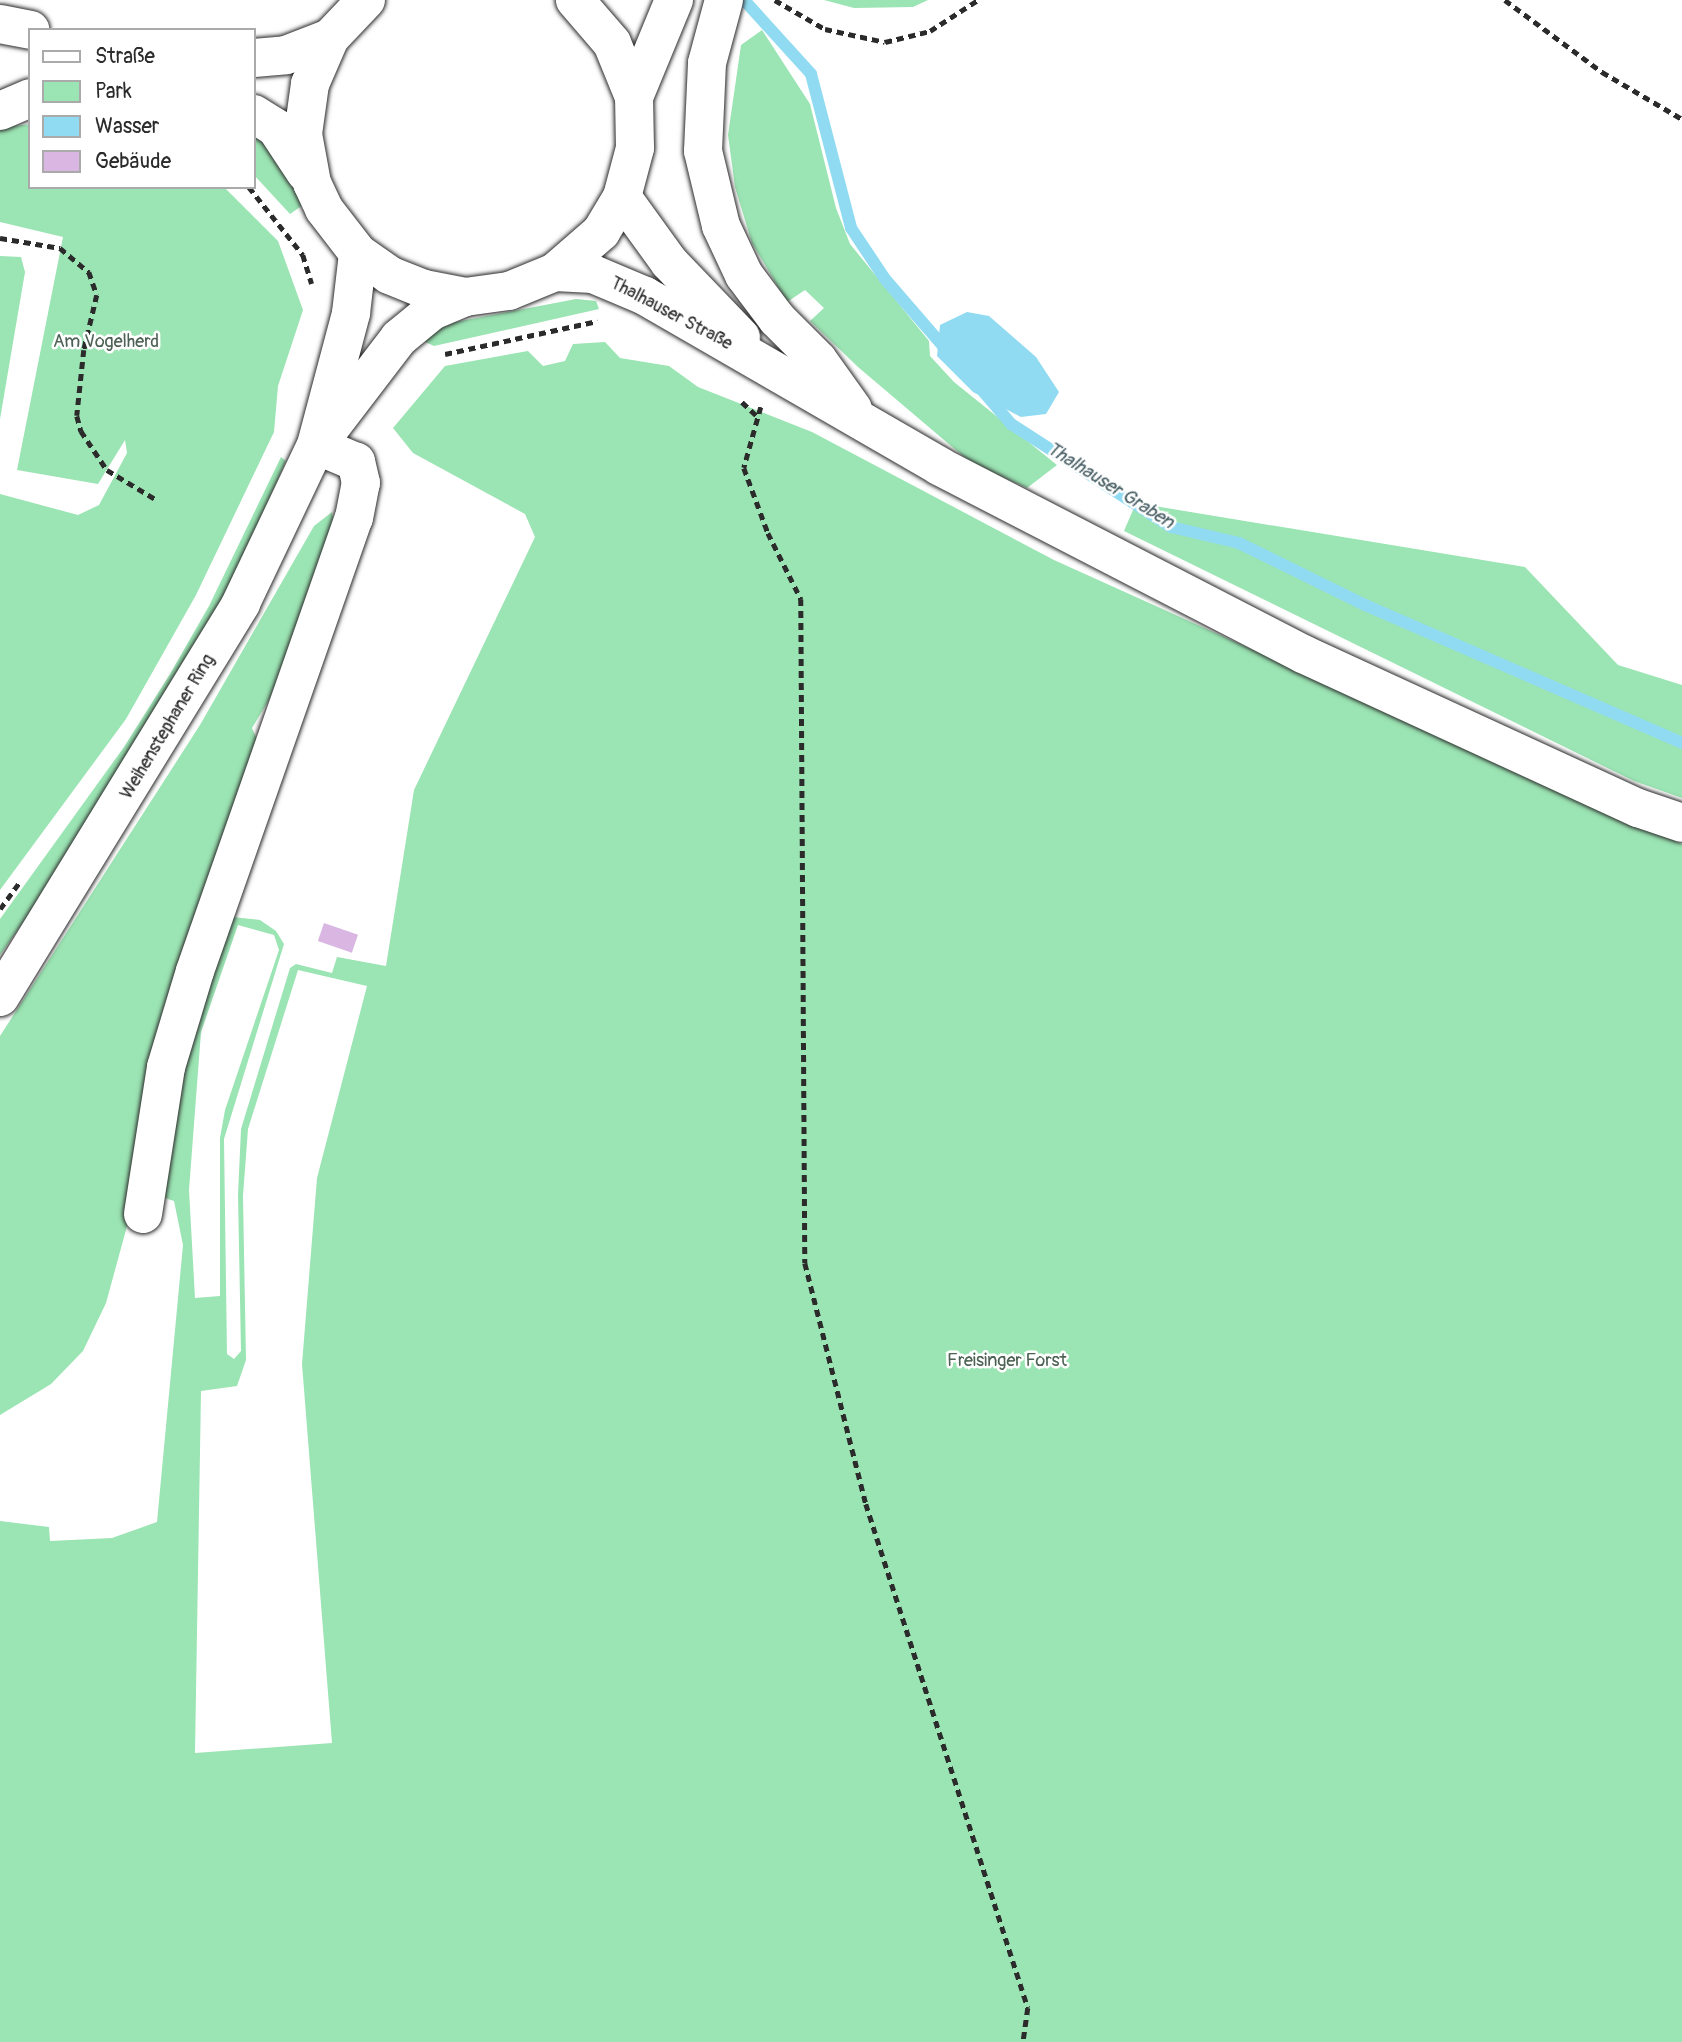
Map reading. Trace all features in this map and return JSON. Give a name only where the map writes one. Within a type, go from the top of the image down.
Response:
[{"type":"main road","points":[[312,183],[303,134],[310,84],[331,37],[366,0]]},
{"type":"main road","points":[[256,115],[276,128],[312,183],[324,209],[358,253],[389,275],[424,289],[466,297],[509,291],[555,272],[601,232],[622,197],[635,148],[634,97],[612,43],[575,0]]},
{"type":"main road","points":[[634,97],[674,0]]},
{"type":"main road","points":[[724,0],[707,63],[703,150],[721,226],[744,275],[777,319],[818,360],[863,422]]},
{"type":"main road","points":[[0,24],[28,30]]},
{"type":"main road","points":[[256,58],[286,55],[331,37]]},
{"type":"main road","points":[[0,111],[28,98]]},
{"type":"main road","name":"Thalhauser Straße","points":[[622,197],[669,262],[739,332],[763,362]]},
{"type":"main road","name":"Weihenstephaner Ring","points":[[0,997],[241,603],[316,445],[351,313],[358,253]]},
{"type":"main road","name":"Thalhauser Straße","points":[[555,272],[593,274],[615,282],[763,362]]},
{"type":"main road","name":"Weihenstephaner Ring","points":[[316,445],[399,338],[432,311],[466,297]]},
{"type":"main road","points":[[763,362],[863,422],[1303,654],[1613,797],[1682,823]]},
{"type":"main road","points":[[143,1214],[166,1067],[195,971],[354,517],[361,483],[356,462],[316,445]]},
{"type":"path","points":[[775,0],[825,29],[885,42],[930,31],[978,0]]},
{"type":"path","points":[[1505,0],[1602,72],[1682,119]]},
{"type":"path","points":[[251,189],[303,255],[314,293]]},
{"type":"path","points":[[0,237],[60,248],[89,272],[97,295],[84,350],[77,416],[81,431],[107,470],[157,500]]},
{"type":"path","points":[[433,358],[555,328],[610,323]]},
{"type":"path","points":[[763,362],[757,416],[744,468],[768,533],[801,599],[805,1264],[866,1504],[1028,2008],[1023,2042]]},
{"type":"path","points":[[734,393],[757,416]]},
{"type":"path","points":[[0,909],[23,877]]},
{"type":"green space","points":[[824,0],[928,0],[913,7],[854,8]]},
{"type":"green space","points":[[762,30],[810,104],[836,208],[850,244],[929,341],[930,356],[954,382],[1057,465],[1027,488],[970,462],[858,367],[810,321],[824,308],[805,290],[787,302],[752,243],[735,187],[728,135],[741,45]]},
{"type":"green space","name":"Am Vogelherd","points":[[28,124],[28,189],[226,189],[278,241],[303,310],[278,386],[274,432],[196,595],[126,719],[0,890],[0,494],[78,515],[99,505],[127,453],[125,440],[98,484],[17,470],[63,237],[0,222],[0,128]]},
{"type":"green space","points":[[256,137],[283,162],[303,205],[290,214],[256,177]]},
{"type":"green space","points":[[0,256],[21,257],[25,272],[0,419]]},
{"type":"green space","points":[[576,299],[596,301],[599,309],[434,346],[419,339],[440,325]]},
{"type":"green space","name":"Freisinger Forst","points":[[605,342],[620,358],[669,366],[698,387],[812,432],[1054,560],[1682,844],[1682,2042],[0,2042],[0,1521],[49,1527],[50,1541],[112,1538],[157,1522],[183,1245],[174,1201],[153,1194],[223,916],[260,920],[276,931],[284,944],[224,1139],[227,1354],[234,1359],[241,1351],[238,1195],[241,1129],[290,968],[296,964],[332,973],[337,957],[386,966],[414,790],[535,537],[525,514],[413,453],[393,428],[445,366],[528,351],[543,366],[565,361],[573,344]],"holes":[[[238,925],[274,935],[279,950],[225,1110],[220,1138],[220,1296],[195,1298],[189,1190],[201,1032]],[[298,970],[367,986],[317,1178],[302,1364],[332,1743],[195,1753],[201,1391],[237,1386],[246,1360],[243,1196],[248,1129]]]},
{"type":"green space","points":[[281,457],[286,461],[239,567],[187,663],[54,879],[0,955],[0,919],[124,747],[170,674],[209,606]]},
{"type":"green space","points":[[1136,503],[1525,567],[1618,665],[1682,685],[1682,798],[1634,781],[1124,531]]},
{"type":"green space","points":[[332,512],[336,533],[329,555],[269,700],[252,728],[259,744],[106,1303],[83,1351],[51,1384],[0,1415],[0,1036],[200,725],[314,526]]},
{"type":"water","points":[[967,312],[989,316],[1036,357],[1059,392],[1046,414],[1021,417],[973,392],[937,356],[940,325]]},
{"type":"building","points":[[324,923],[358,935],[352,953],[318,941]]},
{"type":"waterway","name":"Thalhauser Graben","points":[[744,0],[811,74],[851,228],[885,279],[949,353]]},
{"type":"waterway","name":"Thalhauser Graben","points":[[982,390],[1011,424],[1171,527],[1239,543],[1365,605],[1682,743]]}]
